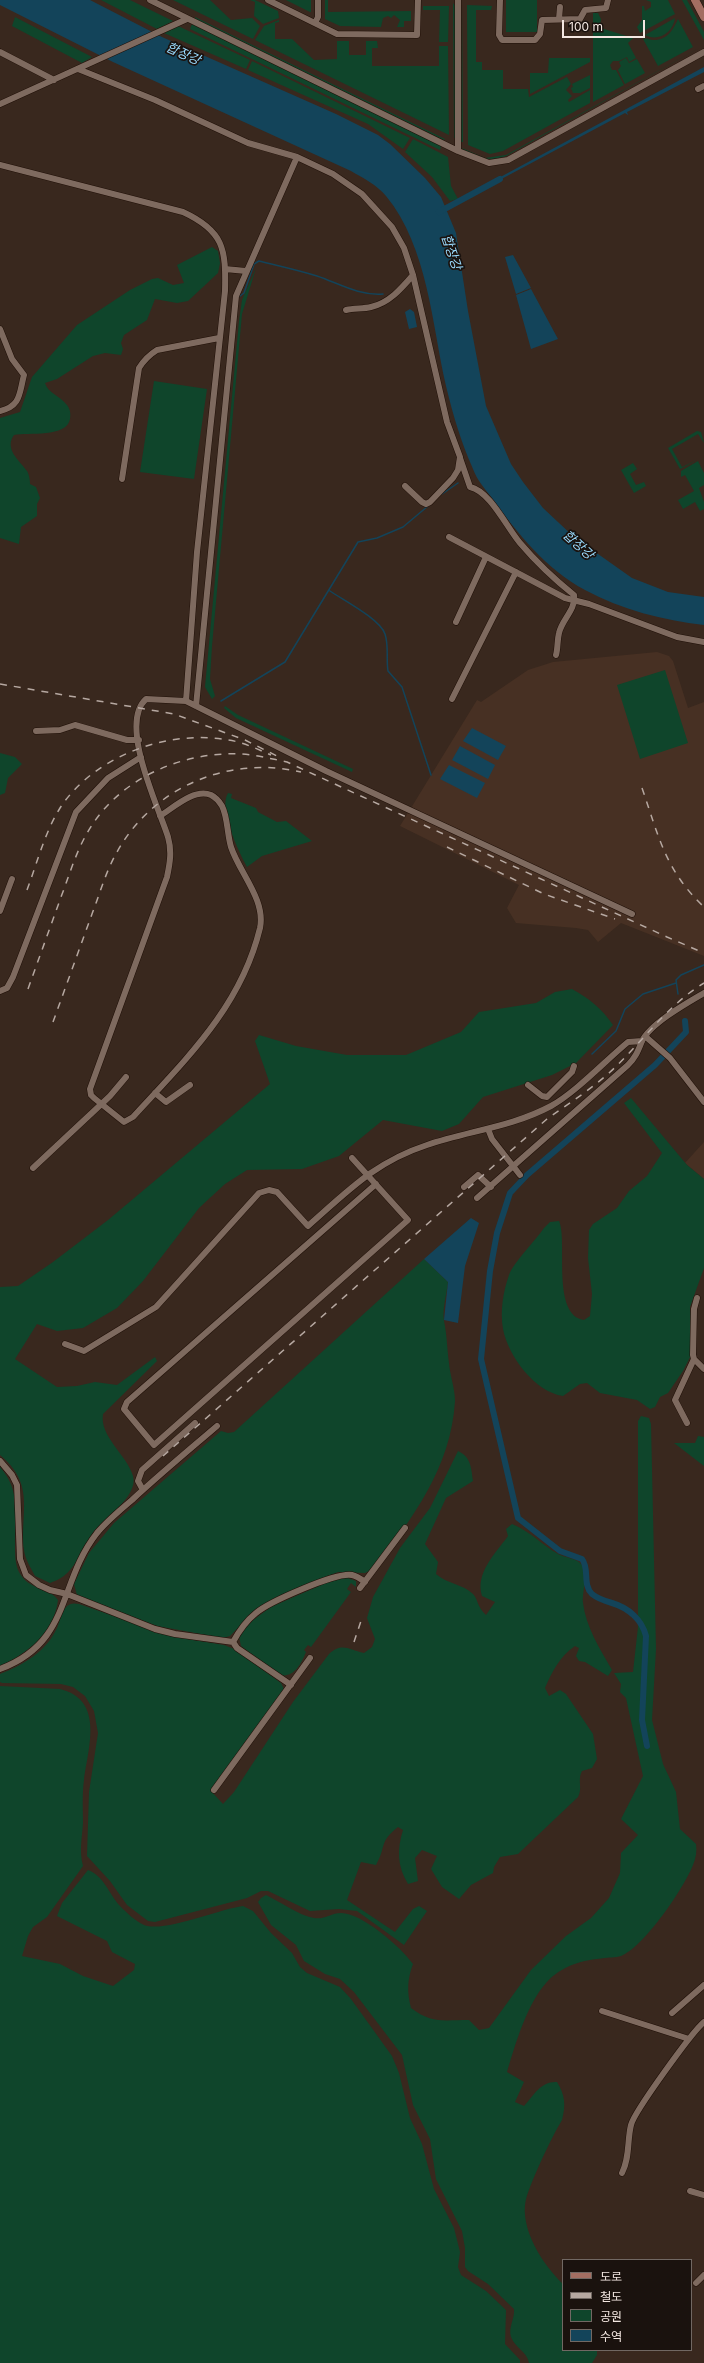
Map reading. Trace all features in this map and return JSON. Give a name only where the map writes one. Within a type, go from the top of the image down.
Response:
[{"type":"main road","points":[[695,0],[704,17]]},
{"type":"street","points":[[150,0],[458,151],[489,163],[508,160],[704,52]]},
{"type":"street","points":[[268,0],[342,35],[417,35],[418,0]]},
{"type":"street","points":[[315,23],[318,17],[318,0]]},
{"type":"street","points":[[458,0],[458,151]]},
{"type":"street","points":[[500,0],[499,35],[502,40],[535,40],[540,34],[542,20],[580,19],[585,10],[606,8],[608,0]]},
{"type":"street","points":[[559,19],[560,7]]},
{"type":"street","points":[[0,104],[187,19]]},
{"type":"street","points":[[0,52],[54,80]]},
{"type":"street","points":[[78,69],[155,100],[248,143],[297,156],[333,174],[368,201],[399,239],[413,275],[447,422],[470,487],[482,492],[519,542],[551,576],[574,595],[575,602],[559,633],[559,645],[556,655]]},
{"type":"street","points":[[196,706],[236,296],[297,156]]},
{"type":"street","points":[[0,165],[183,212],[198,219],[210,228],[219,240],[223,251],[225,269],[197,552],[186,701]]},
{"type":"street","points":[[225,269],[246,271]]},
{"type":"street","points":[[346,310],[370,307],[381,303],[394,295],[413,275]]},
{"type":"street","points":[[0,329],[12,359],[24,376],[16,403],[9,409],[0,412]]},
{"type":"street","points":[[122,479],[139,368],[142,362],[148,355],[157,350],[219,338]]},
{"type":"street","points":[[405,486],[422,502],[426,504],[430,502],[453,478],[458,470],[460,457]]},
{"type":"street","points":[[449,537],[575,602],[589,604],[677,637],[704,642]]},
{"type":"street","points":[[456,622],[486,557]]},
{"type":"street","points":[[452,699],[516,572]]},
{"type":"street","points":[[160,816],[197,794],[204,793],[215,798],[224,811],[232,848],[254,894],[261,920],[246,966],[224,1012],[191,1054],[128,1121],[124,1122],[91,1095],[90,1089],[167,877],[171,852],[168,837],[160,816],[141,757],[137,722],[139,707],[146,699],[186,701],[326,771],[632,914]]},
{"type":"street","points":[[36,731],[60,730],[75,725],[127,740],[139,740]]},
{"type":"street","points":[[0,991],[7,988],[13,977],[76,812],[108,778],[141,757]]},
{"type":"street","points":[[0,911],[12,879]]},
{"type":"street","points":[[477,1198],[628,1065],[636,1056],[644,1039],[668,1016],[704,993]]},
{"type":"street","points":[[308,1226],[367,1174],[383,1164],[426,1145],[488,1130],[551,1106],[563,1098],[628,1042],[644,1039],[666,1054],[704,1102]]},
{"type":"street","points":[[546,1097],[572,1072],[574,1066]]},
{"type":"street","points":[[33,1168],[101,1104],[126,1077]]},
{"type":"street","points":[[155,1093],[166,1102],[190,1085]]},
{"type":"street","points":[[528,1085],[542,1096],[546,1097],[551,1106]]},
{"type":"street","points":[[488,1130],[492,1139],[520,1175]]},
{"type":"street","points":[[352,1158],[367,1174],[376,1184],[408,1220],[154,1445],[124,1410],[123,1406],[376,1184]]},
{"type":"street","points":[[464,1186],[478,1175],[482,1177],[490,1187]]},
{"type":"street","points":[[65,1344],[84,1351],[150,1311],[168,1294],[256,1195],[262,1191],[270,1190],[277,1192],[317,1236]]},
{"type":"street","points":[[337,1200],[346,1210]]},
{"type":"street","points":[[687,1423],[676,1400],[694,1359],[694,1309],[697,1298]]},
{"type":"street","points":[[694,1359],[704,1369]]},
{"type":"street","points":[[143,1490],[138,1480],[142,1470],[195,1423]]},
{"type":"street","points":[[0,1669],[30,1655],[45,1640],[54,1627],[80,1563],[95,1536],[143,1490],[217,1426]]},
{"type":"street","points":[[0,1461],[12,1475],[17,1484],[19,1498],[19,1548],[22,1568],[26,1575],[39,1585],[67,1594],[155,1629],[174,1634],[233,1642],[237,1648],[291,1685]]},
{"type":"street","points":[[360,1588],[405,1528]]},
{"type":"street","points":[[233,1642],[238,1633],[257,1612],[299,1592],[344,1575],[352,1575],[366,1582]]},
{"type":"street","points":[[214,1790],[310,1658]]},
{"type":"street","points":[[672,2013],[704,1985]]},
{"type":"street","points":[[602,2011],[689,2039]]},
{"type":"street","points":[[622,2173],[627,2163],[633,2120],[689,2039],[704,2022]]},
{"type":"street","points":[[690,2191],[704,2195]]},
{"type":"street","points":[[696,2283],[704,2275]]},
{"type":"shaded area","points":[[657,652],[669,656],[673,661],[688,708],[704,702],[704,956],[621,923],[598,942],[588,930],[516,923],[507,908],[519,885],[400,826],[477,700],[481,702],[528,670],[553,662]]},
{"type":"shaded area","points":[[704,1142],[704,1179],[685,1163]]},
{"type":"green space","points":[[101,0],[130,0],[173,21],[157,29]]},
{"type":"green space","points":[[173,0],[210,0],[231,20],[252,18],[260,26],[253,39]]},
{"type":"green space","points":[[250,0],[255,0],[278,11],[279,18],[263,24],[254,16],[255,2]]},
{"type":"green space","points":[[286,0],[311,0],[311,12],[310,12]]},
{"type":"green space","points":[[325,0],[328,0],[328,12],[411,11],[411,21],[404,21],[404,27],[397,27],[400,20],[394,15],[391,18],[388,16],[383,18],[381,27],[340,26],[325,19]]},
{"type":"green space","points":[[506,0],[537,0],[537,32],[506,32]]},
{"type":"green space","points":[[646,0],[668,0],[675,14],[640,33],[637,27],[642,20],[642,6],[644,6],[645,11],[651,7],[651,2]]},
{"type":"green space","points":[[682,0],[687,0],[704,32],[704,40]]},
{"type":"green space","points":[[453,3],[455,6],[455,138],[454,138]]},
{"type":"green space","points":[[462,4],[463,142],[461,142]]},
{"type":"green space","points":[[467,5],[492,6],[491,10],[476,10],[476,62],[482,62],[482,70],[503,70],[503,89],[528,89],[529,97],[567,77],[571,84],[566,90],[572,96],[568,100],[569,102],[590,90],[590,103],[503,151],[490,154],[468,145]]},
{"type":"green space","points":[[423,6],[449,6],[448,42],[439,42],[440,10],[423,10]]},
{"type":"green space","points":[[593,13],[598,13],[601,19],[600,26],[604,29],[633,38],[628,43],[636,58],[629,62],[627,57],[619,61],[613,61],[610,65],[612,70],[616,70],[624,85],[593,102]]},
{"type":"green space","points":[[15,17],[92,57],[82,63],[12,26]]},
{"type":"green space","points":[[195,17],[445,139],[444,140],[195,19]]},
{"type":"green space","points":[[675,18],[671,28],[664,35],[660,37],[650,37],[645,35]]},
{"type":"green space","points":[[678,19],[693,47],[658,66],[643,39],[657,40],[666,37],[672,31]]},
{"type":"green space","points":[[279,20],[279,22],[275,23],[275,39],[292,39],[314,60],[337,59],[337,41],[349,41],[349,55],[366,55],[366,41],[377,41],[378,48],[372,48],[372,66],[439,66],[439,46],[448,46],[449,135],[255,40],[264,26]]},
{"type":"green space","points":[[192,24],[441,146],[440,150],[190,29]]},
{"type":"green space","points":[[178,26],[250,60],[246,69],[164,33]]},
{"type":"green space","points":[[701,47],[506,156],[495,159],[482,158],[471,155],[462,148],[485,158],[506,155]]},
{"type":"green space","points":[[549,58],[590,58],[590,62],[530,94],[530,73],[548,73]]},
{"type":"green space","points":[[626,58],[629,63],[637,59],[645,73],[625,84],[618,70],[621,66],[619,62]]},
{"type":"green space","points":[[252,61],[410,138],[403,149],[368,124],[248,70]]},
{"type":"green space","points":[[590,75],[590,88],[580,93],[573,93],[571,88],[573,87],[572,84]]},
{"type":"green space","points":[[413,139],[448,157],[451,186],[458,199],[450,201],[432,177],[405,152]]},
{"type":"green space","points":[[212,247],[218,251],[220,263],[218,273],[188,301],[177,303],[155,299],[147,320],[124,335],[121,343],[123,349],[121,355],[105,353],[93,356],[57,379],[45,383],[51,392],[67,406],[70,411],[70,419],[67,425],[55,432],[14,435],[11,440],[14,454],[27,471],[30,484],[36,487],[40,498],[37,504],[37,516],[21,527],[19,544],[0,538],[0,418],[20,412],[32,377],[77,325],[130,290],[152,279],[158,278],[173,285],[184,283],[177,265]]},
{"type":"green space","points":[[256,268],[242,314],[212,646],[210,679],[215,696],[212,699],[205,687],[239,321],[242,300]]},
{"type":"green space","points":[[154,381],[207,389],[194,479],[140,472]]},
{"type":"green space","points":[[697,431],[701,432],[704,443],[698,434],[672,449],[682,467],[697,460],[680,469],[668,448]]},
{"type":"green space","points":[[698,461],[704,473],[704,485],[699,488],[704,502],[704,509],[700,511],[695,502],[683,509],[678,500],[694,491],[685,475],[681,477],[681,471]]},
{"type":"green space","points":[[633,463],[637,469],[630,474],[636,485],[644,482],[646,486],[634,493],[621,470]]},
{"type":"green space","points":[[665,670],[688,743],[640,759],[617,685]]},
{"type":"green space","points":[[225,706],[238,715],[353,769],[352,772],[236,718],[224,708]]},
{"type":"green space","points":[[0,753],[15,757],[22,764],[8,778],[5,793],[0,795]]},
{"type":"green space","points":[[228,793],[232,794],[231,798],[256,808],[258,812],[277,822],[286,821],[312,841],[262,856],[247,867],[235,841],[228,819],[226,800]]},
{"type":"green space","points":[[572,989],[595,1004],[613,1025],[576,1063],[552,1075],[483,1097],[459,1124],[442,1131],[383,1120],[339,1156],[302,1169],[247,1170],[225,1184],[199,1208],[143,1281],[117,1308],[83,1328],[57,1331],[37,1324],[15,1359],[57,1387],[77,1386],[95,1382],[117,1385],[155,1357],[157,1361],[103,1414],[105,1430],[130,1468],[133,1476],[131,1492],[92,1534],[76,1562],[65,1575],[50,1583],[35,1576],[24,1550],[24,1499],[22,1488],[18,1477],[11,1466],[0,1455],[0,1287],[18,1286],[53,1262],[108,1220],[270,1084],[255,1041],[259,1035],[296,1046],[347,1055],[406,1055],[461,1032],[479,1012],[536,1003],[555,992]]},
{"type":"green space","points":[[631,1098],[687,1165],[704,1179],[704,1268],[690,1307],[692,1343],[690,1357],[683,1371],[668,1393],[660,1397],[655,1407],[650,1409],[637,1400],[600,1393],[587,1383],[580,1384],[563,1396],[543,1388],[524,1371],[517,1361],[506,1339],[502,1322],[504,1295],[511,1270],[544,1228],[550,1222],[559,1221],[562,1244],[562,1276],[567,1305],[574,1315],[584,1320],[590,1316],[592,1294],[588,1258],[589,1230],[593,1224],[617,1208],[629,1191],[647,1176],[662,1153],[624,1103]]},
{"type":"green space","points":[[424,1259],[448,1282],[444,1316],[455,1396],[452,1425],[438,1470],[428,1490],[403,1530],[374,1568],[365,1573],[338,1572],[322,1578],[256,1609],[230,1636],[223,1638],[157,1626],[77,1595],[74,1584],[89,1553],[114,1523],[221,1431],[228,1433],[234,1432]]},
{"type":"green space","points":[[641,1416],[649,1418],[651,1424],[656,1649],[652,1720],[663,1764],[676,1792],[680,1829],[696,1844],[696,1854],[688,1875],[673,1901],[642,1940],[632,1949],[619,1957],[589,1960],[573,1964],[559,1972],[546,1983],[539,1992],[522,2025],[507,2072],[524,2082],[515,2102],[524,2106],[542,2086],[551,2082],[557,2082],[562,2091],[564,2105],[562,2120],[542,2159],[526,2199],[526,2222],[534,2245],[548,2267],[562,2283],[562,2351],[597,2351],[597,2355],[592,2363],[529,2363],[526,2355],[515,2344],[510,2334],[514,2309],[488,2284],[468,2271],[465,2267],[465,2248],[462,2231],[436,2179],[430,2139],[413,2105],[402,2055],[354,1992],[340,1979],[325,1974],[304,1961],[296,1945],[271,1925],[258,1902],[266,1895],[296,1911],[314,1918],[321,1918],[341,1913],[350,1914],[370,1925],[400,1949],[413,1964],[408,1986],[411,2008],[425,2017],[432,2019],[469,2020],[479,2030],[489,2028],[531,1970],[566,1936],[591,1918],[609,1898],[620,1873],[621,1853],[638,1835],[621,1819],[643,1776],[626,1698],[620,1692],[621,1684],[614,1673],[633,1672],[638,1627],[638,1421]]},
{"type":"green space","points":[[698,1436],[704,1437],[704,1466],[674,1443],[695,1443]]},
{"type":"green space","points":[[458,1451],[466,1456],[470,1463],[473,1481],[446,1498],[425,1544],[438,1562],[436,1574],[473,1594],[486,1615],[495,1602],[482,1596],[481,1579],[492,1557],[508,1536],[506,1529],[512,1524],[525,1530],[558,1554],[579,1562],[585,1573],[583,1603],[587,1621],[594,1638],[612,1670],[608,1676],[585,1662],[579,1661],[576,1656],[579,1648],[575,1646],[561,1659],[545,1688],[549,1696],[560,1690],[566,1694],[593,1734],[597,1759],[592,1768],[582,1771],[578,1797],[518,1854],[500,1857],[494,1867],[493,1873],[471,1885],[459,1899],[442,1887],[431,1869],[437,1856],[422,1850],[415,1858],[418,1881],[408,1884],[402,1871],[399,1857],[403,1830],[398,1827],[392,1832],[385,1841],[376,1865],[361,1862],[347,1900],[395,1932],[413,1909],[419,1906],[427,1911],[404,1945],[357,1911],[339,1909],[310,1911],[268,1891],[261,1891],[247,1898],[155,1922],[148,1921],[127,1905],[110,1881],[87,1856],[89,1792],[98,1733],[94,1711],[85,1696],[73,1687],[61,1684],[2,1683],[0,1682],[0,1674],[25,1662],[40,1651],[47,1644],[57,1628],[65,1608],[68,1605],[73,1604],[79,1604],[174,1637],[224,1645],[234,1649],[281,1683],[284,1689],[211,1791],[223,1804],[234,1792],[293,1702],[329,1654],[338,1648],[346,1648],[364,1653],[372,1647],[375,1639],[367,1618],[373,1597],[400,1548],[430,1508]]},
{"type":"green space","points":[[0,1467],[7,1476],[14,1494],[16,1513],[15,1555],[19,1572],[23,1578],[33,1586],[49,1592],[58,1600],[56,1612],[51,1622],[38,1640],[20,1655],[0,1666]]},
{"type":"green space","points":[[345,1577],[356,1581],[356,1587],[351,1583],[347,1589],[351,1592],[311,1647],[308,1645],[304,1650],[306,1652],[302,1661],[293,1672],[280,1675],[241,1646],[239,1636],[249,1623],[271,1607],[335,1579]]},
{"type":"green space","points":[[0,1686],[60,1689],[74,1695],[83,1703],[88,1714],[90,1727],[90,1740],[83,1791],[81,1850],[83,1866],[47,1917],[33,1927],[28,1936],[22,1956],[60,1964],[83,1976],[113,1986],[134,1970],[135,1964],[112,1952],[107,1941],[57,1916],[62,1903],[88,1870],[98,1876],[123,1909],[134,1919],[144,1925],[153,1927],[165,1926],[243,1906],[253,1911],[271,1933],[292,1953],[300,1967],[307,1973],[340,1987],[351,1999],[392,2056],[399,2073],[410,2118],[422,2144],[434,2189],[454,2228],[460,2252],[458,2267],[461,2275],[486,2291],[506,2310],[505,2344],[520,2360],[520,2363],[0,2363]]},
{"type":"water","name":"합장강","points":[[0,0],[90,0],[162,37],[336,114],[378,135],[390,144],[425,178],[441,197],[456,233],[468,311],[486,406],[511,464],[543,508],[574,537],[632,578],[668,592],[704,597],[704,625],[658,617],[628,609],[585,590],[558,572],[533,549],[484,488],[469,459],[454,418],[420,262],[400,216],[386,196],[378,188],[351,171],[113,62],[0,5]]},
{"type":"water","points":[[704,67],[704,72],[627,112],[628,115],[625,113],[494,183],[493,181]]},
{"type":"water","points":[[513,255],[531,288],[516,294],[505,257]]},
{"type":"water","points":[[531,289],[558,339],[531,349],[516,295]]},
{"type":"water","points":[[410,309],[414,312],[417,327],[409,329],[405,312]]},
{"type":"water","points":[[472,728],[506,746],[498,760],[463,741]]},
{"type":"water","points":[[460,746],[495,765],[488,779],[452,760]]},
{"type":"water","points":[[449,765],[485,783],[477,798],[440,779]]},
{"type":"water","points":[[471,1218],[479,1223],[465,1266],[458,1323],[444,1320],[448,1282],[424,1259]]},
{"type":"waterway","points":[[439,212],[500,179]]},
{"type":"waterway","points":[[240,296],[244,293],[254,264],[259,261],[317,276],[357,291],[383,294]]},
{"type":"waterway","points":[[442,494],[458,483]]},
{"type":"waterway","points":[[221,701],[285,662],[358,542],[377,538],[403,527],[428,506]]},
{"type":"waterway","points":[[330,591],[369,616],[382,628],[387,643],[388,671],[402,687],[431,775]]},
{"type":"waterway","points":[[678,994],[676,980],[681,975],[704,965]]},
{"type":"waterway","points":[[592,1054],[616,1031],[625,1009],[643,994],[676,983]]},
{"type":"waterway","points":[[647,1746],[642,1720],[646,1636],[644,1630],[638,1620],[629,1611],[618,1605],[599,1599],[592,1594],[587,1586],[586,1567],[582,1559],[560,1551],[518,1518],[481,1359],[490,1271],[497,1233],[510,1193],[527,1175],[655,1065],[686,1032],[685,1021]]},
{"type":"railway","points":[[0,684],[174,714],[245,740],[277,756]]},
{"type":"railway","points":[[27,890],[46,837],[60,808],[75,790],[92,774],[112,761],[134,750],[157,743],[181,739],[205,738],[239,742],[271,755]]},
{"type":"railway","points":[[28,989],[75,858],[86,835],[99,816],[114,799],[132,784],[152,773],[173,764],[219,754],[242,754],[287,762],[704,953]]},
{"type":"railway","points":[[53,1022],[103,882],[117,852],[132,829],[151,810],[172,794],[196,781],[221,773],[247,768],[274,768],[301,772]]},
{"type":"railway","points":[[642,788],[659,837],[672,866],[680,880],[704,907]]},
{"type":"railway","points":[[447,847],[544,894],[615,919]]},
{"type":"railway","points":[[163,1456],[547,1119],[587,1091],[609,1073],[666,1014],[690,992],[704,983]]},
{"type":"railway","points":[[354,1642],[361,1621]]}]
